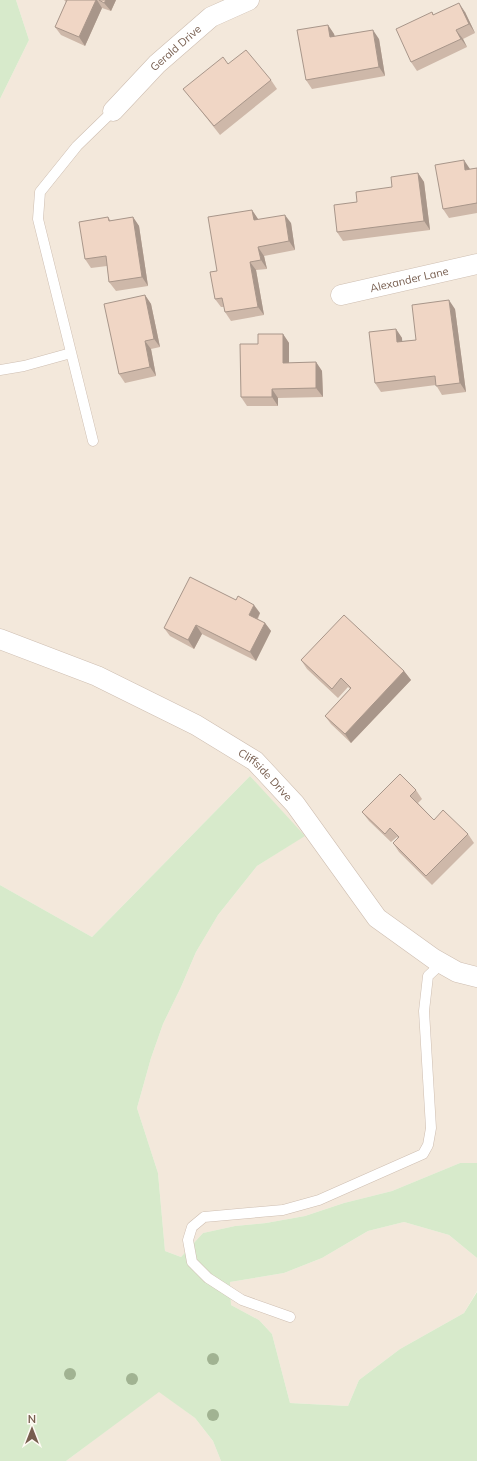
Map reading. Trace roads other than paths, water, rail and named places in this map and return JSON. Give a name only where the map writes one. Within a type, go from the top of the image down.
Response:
[{"type":"street","name":"Gerald Drive","points":[[113,111],[157,64],[211,17],[249,0]]},
{"type":"street","name":"Alexander Lane","points":[[341,295],[477,264]]},
{"type":"street","name":"Cliffside Drive","points":[[0,639],[97,676],[196,726],[255,761],[295,804],[378,918],[457,972],[477,977]]},
{"type":"lane","points":[[93,441],[38,219],[40,192],[77,146],[113,111]]},
{"type":"lane","points":[[0,370],[24,366],[71,353]]},
{"type":"lane","points":[[290,1317],[242,1300],[208,1278],[192,1262],[188,1240],[192,1228],[204,1217],[283,1210],[320,1200],[423,1154],[428,1145],[431,1128],[424,1011],[428,976],[442,963]]}]
